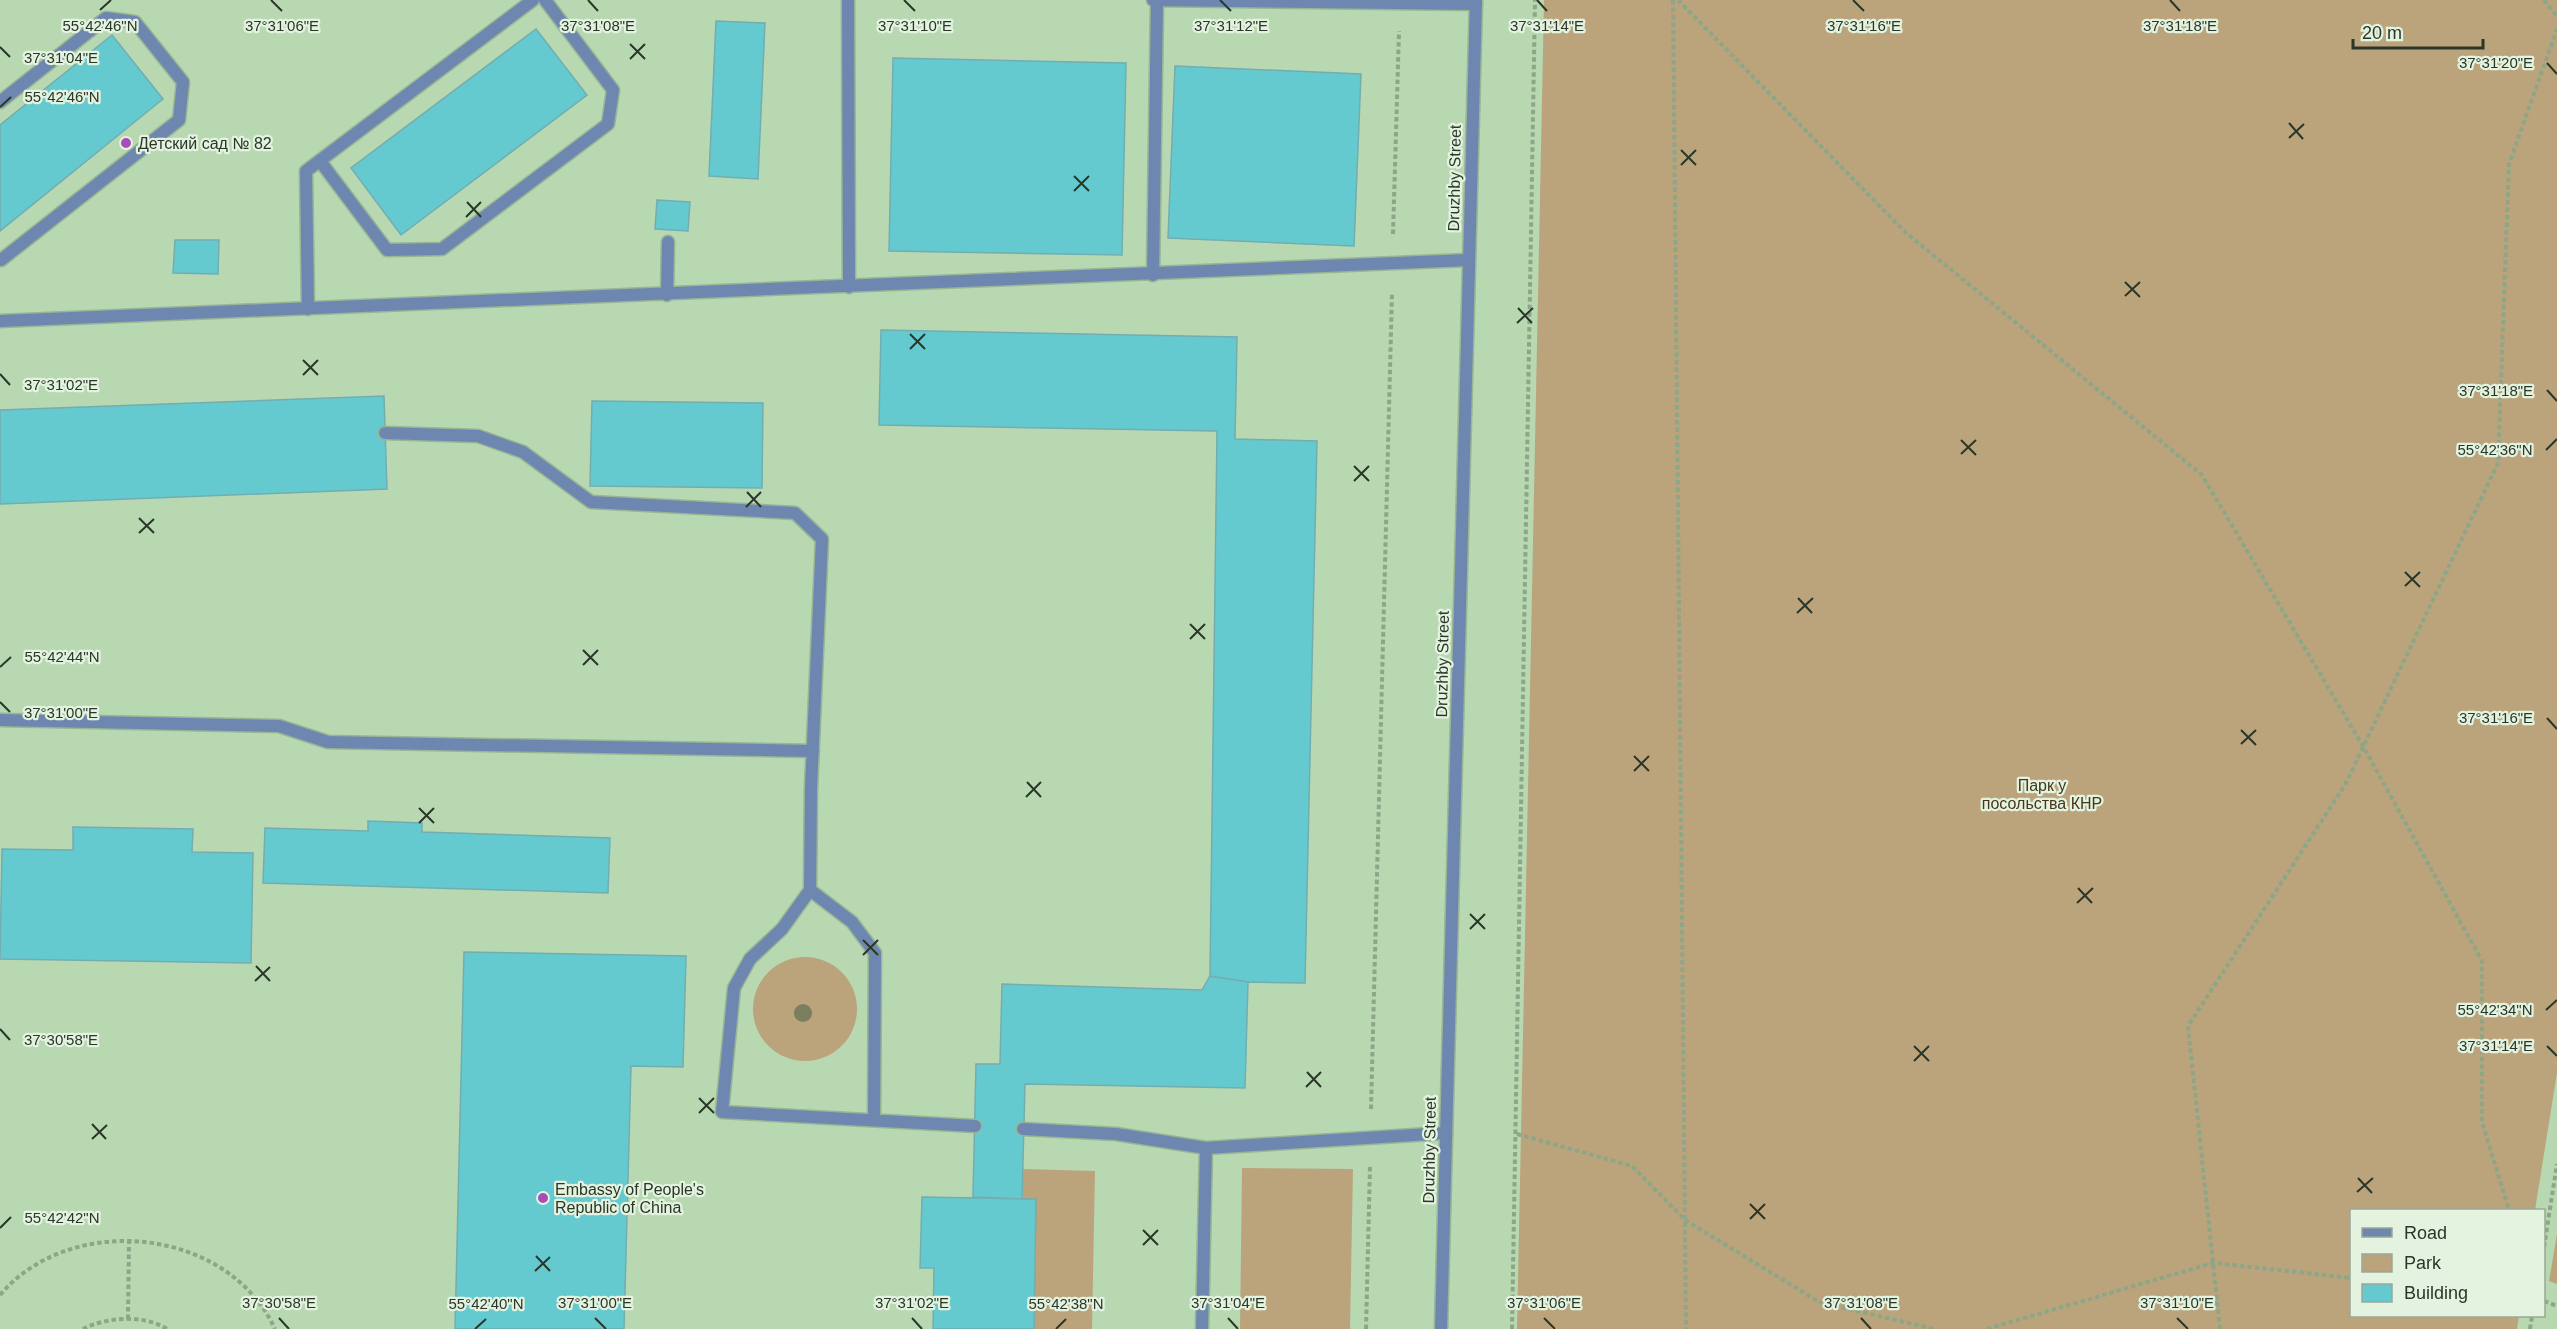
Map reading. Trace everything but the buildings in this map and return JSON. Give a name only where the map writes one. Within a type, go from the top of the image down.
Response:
[{"type":"street","points":[[308,309],[306,171],[533,0]]},
{"type":"street","points":[[320,161],[387,250],[442,249],[608,124],[613,90],[545,0]]},
{"type":"street","points":[[848,0],[849,287]]},
{"type":"street","points":[[1153,275],[1155,1],[1400,4],[1476,2]]},
{"type":"street","name":"Druzhby Street","points":[[1441,1329],[1476,2]]},
{"type":"street","points":[[0,102],[106,18],[135,22],[183,82],[179,120],[1,261]]},
{"type":"street","points":[[667,294],[668,242]]},
{"type":"street","points":[[0,321],[1153,275],[1468,260]]},
{"type":"street","points":[[386,433],[478,436],[523,452],[591,502],[795,513],[822,539],[810,890],[782,929],[750,958],[734,987],[722,1112],[975,1126]]},
{"type":"street","points":[[0,720],[279,726],[328,742],[813,751]]},
{"type":"street","points":[[810,890],[852,922],[875,953],[874,1120]]},
{"type":"street","points":[[1023,1129],[1116,1134],[1206,1148],[1446,1133]]},
{"type":"street","points":[[1202,1329],[1206,1148]]},
{"type":"path","points":[[1512,1329],[1535,0]]},
{"type":"path","points":[[1673,0],[1686,1329]]},
{"type":"path","points":[[1678,0],[1905,232],[2202,475],[2363,746],[2482,961],[2482,1122],[2509,1209]]},
{"type":"path","points":[[2544,0],[2557,16]]},
{"type":"path","points":[[1366,1329],[1400,4]]},
{"type":"path","points":[[2220,1329],[2188,1026],[2345,784],[2498,463],[2509,164],[2557,29]]},
{"type":"path","points":[[1517,1134],[1632,1166],[1685,1220],[1819,1302],[1934,1329]]},
{"type":"path","points":[[2545,1241],[2557,1164]]},
{"type":"path","points":[[128,1319],[129,1240]]},
{"type":"path","points":[[0,1295],[11,1283],[51,1255],[98,1241],[147,1240],[195,1254],[236,1280],[269,1317],[275,1329]]},
{"type":"path","points":[[1988,1329],[2213,1263],[2350,1278]]},
{"type":"path","points":[[83,1329],[110,1319],[137,1319],[167,1329]]},
{"type":"green space","name":"Парк у посольства КНР","points":[[1544,0],[2557,0],[2557,1073],[2535,1209],[2350,1209],[2350,1317],[2519,1317],[2517,1329],[1517,1329]]},
{"type":"green space","points":[[805,957],[825,961],[842,972],[853,989],[857,1009],[853,1029],[842,1046],[825,1057],[805,1061],[785,1057],[768,1046],[757,1029],[753,1009],[757,989],[768,972],[785,961]]},
{"type":"green space","points":[[1242,1168],[1353,1169],[1350,1329],[1240,1329]]},
{"type":"green space","points":[[1023,1169],[1095,1171],[1092,1329],[1034,1329],[1036,1199],[1022,1199]]},
{"type":"green space","points":[[2557,1234],[2557,1284],[2549,1281]]},
{"type":"place","name":"Детский сад № 82","points":[[126,143]]},
{"type":"place","name":"Embassy of People's Republic of China","points":[[543,1198]]}]
